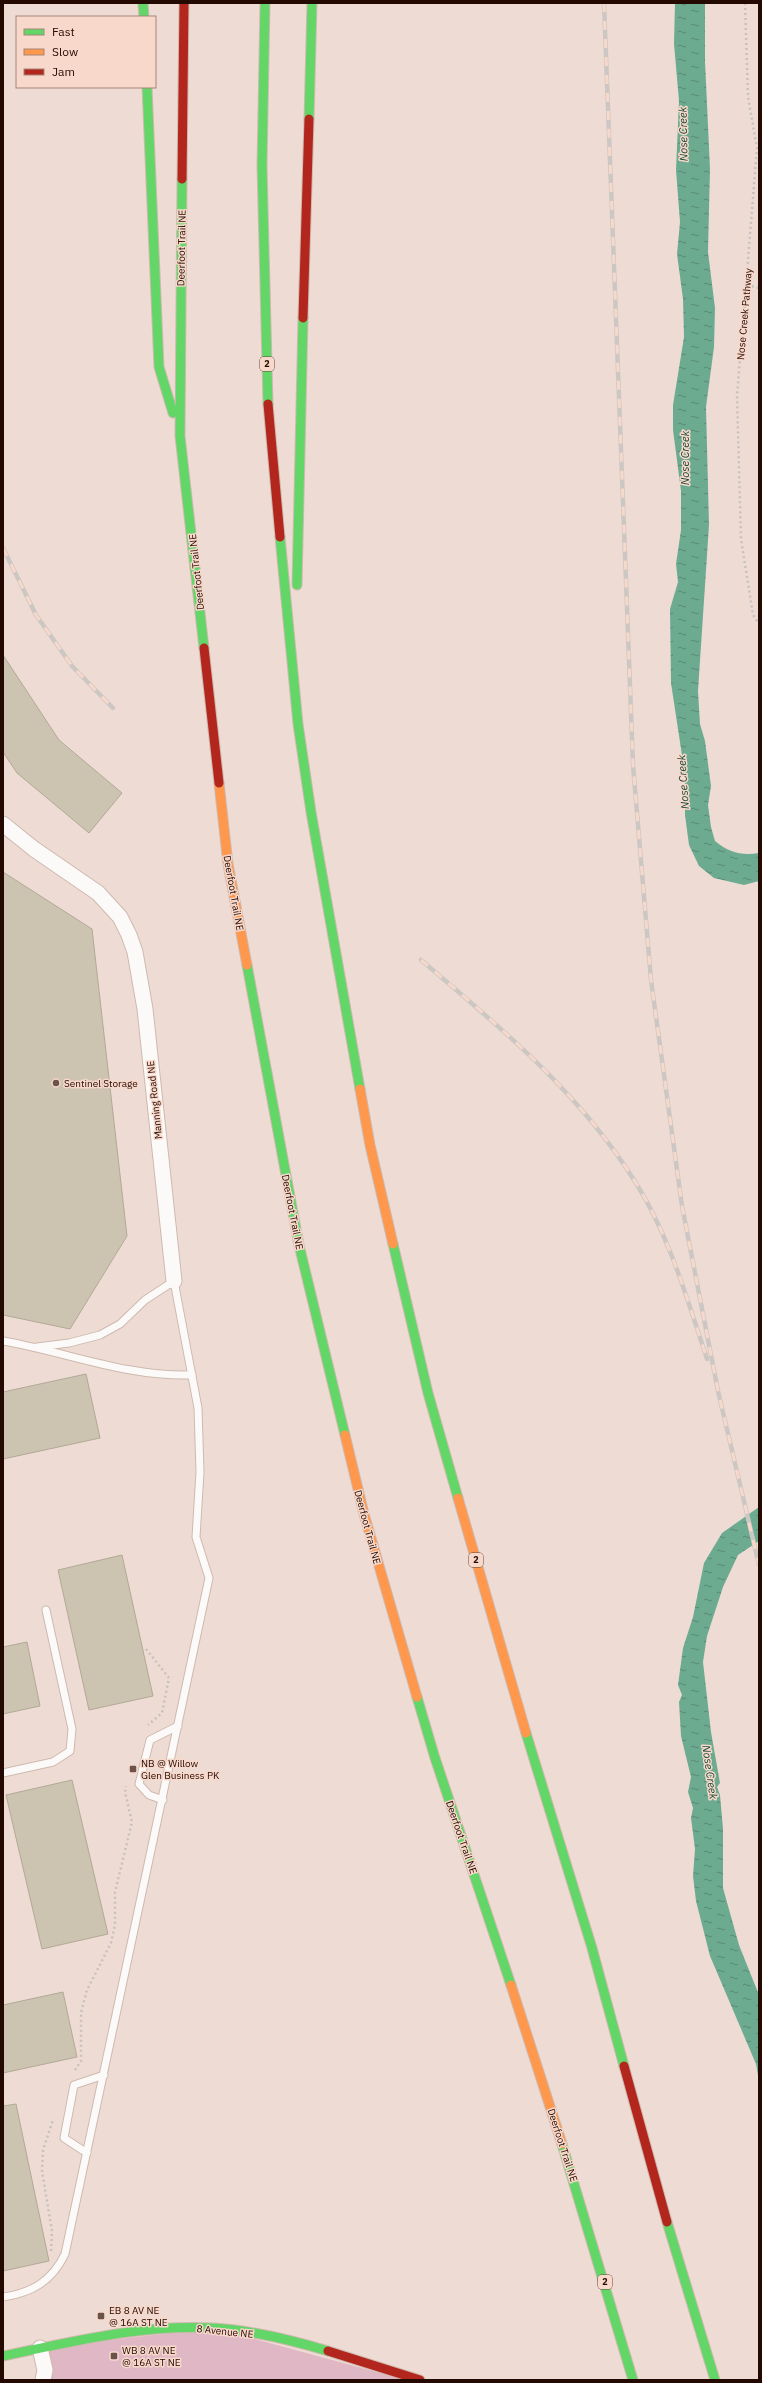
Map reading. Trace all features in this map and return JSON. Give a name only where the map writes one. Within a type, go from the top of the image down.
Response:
[{"type":"main road","points":[[143,3],[144,16]]},
{"type":"main road","name":"Deerfoot Trail NE","points":[[184,3],[180,436],[228,864],[299,1245],[364,1514],[430,1742],[512,1987],[593,2242],[633,2380]]},
{"type":"main road","name":"2","points":[[265,3],[262,166],[268,421],[298,724],[313,820],[370,1145],[428,1393],[510,1681],[592,1948],[661,2203],[715,2380]]},
{"type":"main road","points":[[297,592],[297,497],[312,3]]},
{"type":"main road","points":[[147,88],[159,367],[180,436]]},
{"type":"main road","points":[[297,615],[298,724]]},
{"type":"main road","name":"8 Avenue NE","points":[[3,2356],[137,2331],[172,2328],[214,2328],[261,2335],[304,2345],[406,2378],[420,2380]]},
{"type":"street","name":"Manning Road NE","points":[[3,824],[34,849],[98,893],[120,917],[129,935],[135,952],[144,1009],[174,1281]]},
{"type":"street","points":[[40,2348],[45,2370],[43,2380]]},
{"type":"lane","points":[[3,2297],[24,2295],[44,2282],[60,2265],[69,2239],[209,1578],[196,1537],[200,1440],[198,1408],[174,1281],[145,1300],[120,1324],[100,1335],[69,1343],[37,1347]]},
{"type":"lane","points":[[3,1341],[37,1347],[85,1362],[132,1371],[173,1376],[192,1375]]},
{"type":"lane","points":[[3,1773],[53,1762],[70,1751],[72,1729],[46,1610]]},
{"type":"lane","points":[[163,1800],[149,1795],[139,1784],[150,1740],[178,1726]]},
{"type":"lane","points":[[87,2153],[64,2138],[74,2085],[104,2075]]},
{"type":"path","name":"Nose Creek Pathway","points":[[745,3],[748,97],[757,148],[737,396],[741,539],[753,615],[759,624]]},
{"type":"path","points":[[747,286],[759,288]]},
{"type":"path","points":[[145,1728],[162,1713],[169,1678],[146,1649]]},
{"type":"path","points":[[73,2074],[81,2061],[81,2013],[87,1990],[109,1948],[115,1925],[115,1892],[132,1822],[125,1792],[127,1784]]},
{"type":"path","points":[[50,2258],[52,2231],[42,2172],[43,2150],[55,2113]]},
{"type":"shaded area","points":[[214,2328],[406,2380],[43,2380],[40,2348]]},
{"type":"water","name":"Nose Creek","points":[[675,3],[705,3],[705,61],[710,169],[708,252],[715,308],[714,347],[706,407],[709,525],[698,691],[700,724],[705,741],[711,786],[708,805],[711,827],[715,841],[725,848],[736,852],[747,854],[759,853],[759,881],[744,885],[714,878],[699,866],[689,845],[685,815],[685,775],[671,683],[670,609],[678,582],[676,564],[681,530],[681,491],[673,430],[673,405],[684,337],[683,299],[677,254],[680,222],[676,170],[679,101],[674,44]]},
{"type":"water","name":"Nose Creek","points":[[759,1507],[759,1541],[738,1555],[723,1587],[707,1636],[703,1662],[711,1732],[720,1783],[717,1787],[720,1795],[723,1829],[723,1888],[739,1945],[759,1995],[759,2081],[756,2064],[710,1956],[696,1901],[693,1876],[695,1849],[691,1818],[693,1808],[688,1792],[691,1777],[681,1736],[679,1702],[682,1695],[678,1685],[683,1648],[693,1617],[704,1563],[722,1533]]},
{"type":"building","points":[[3,655],[59,740],[122,793],[89,833],[17,773],[3,752]]},
{"type":"building","name":"Sentinel Storage","points":[[3,872],[92,929],[127,1236],[70,1329],[3,1315]]},
{"type":"building","points":[[86,1374],[100,1438],[3,1459],[3,1392]]},
{"type":"building","points":[[122,1555],[153,1696],[89,1710],[58,1570]]},
{"type":"building","points":[[27,1642],[40,1706],[3,1714],[3,1647]]},
{"type":"building","points":[[72,1780],[108,1934],[42,1949],[6,1795]]},
{"type":"building","points":[[63,1992],[77,2057],[3,2073],[3,2005]]},
{"type":"building","points":[[16,2104],[49,2261],[3,2271],[3,2106]]},
{"type":"railway","points":[[604,3],[633,765],[651,980],[682,1206],[718,1391],[759,1565]]},
{"type":"railway","points":[[3,548],[36,615],[72,666],[113,708]]},
{"type":"railway","points":[[421,960],[508,1035],[536,1062],[563,1089],[612,1148],[634,1180],[657,1222],[676,1267],[707,1359]]},
{"type":"traffic: fast","points":[[143,3],[144,16]]},
{"type":"traffic: fast","points":[[265,3],[262,166],[268,404]]},
{"type":"traffic: fast","points":[[309,119],[312,3]]},
{"type":"traffic: fast","points":[[147,88],[159,367],[173,413]]},
{"type":"traffic: fast","points":[[182,179],[180,436],[204,648]]},
{"type":"traffic: fast","points":[[297,585],[303,318]]},
{"type":"traffic: fast","points":[[280,537],[298,724],[311,812],[360,1089]]},
{"type":"traffic: fast","points":[[247,965],[299,1245],[345,1435]]},
{"type":"traffic: fast","points":[[393,1244],[428,1393],[458,1498]]},
{"type":"traffic: fast","points":[[417,1697],[435,1758],[511,1985]]},
{"type":"traffic: fast","points":[[526,1733],[592,1948],[624,2066]]},
{"type":"traffic: fast","points":[[562,2144],[633,2380]]},
{"type":"traffic: fast","points":[[667,2222],[715,2380]]},
{"type":"traffic: fast","points":[[3,2356],[107,2335],[134,2331],[186,2327],[228,2329],[257,2333],[286,2339],[328,2351]]},
{"type":"traffic: slow","points":[[219,783],[228,864],[247,965]]},
{"type":"traffic: slow","points":[[360,1089],[370,1145],[393,1244]]},
{"type":"traffic: slow","points":[[345,1435],[364,1514],[417,1697]]},
{"type":"traffic: slow","points":[[458,1498],[526,1733]]},
{"type":"traffic: slow","points":[[511,1985],[562,2144]]},
{"type":"traffic: jam","points":[[182,179],[184,3]]},
{"type":"traffic: jam","points":[[303,318],[309,119]]},
{"type":"traffic: jam","points":[[268,404],[280,537]]},
{"type":"traffic: jam","points":[[204,648],[219,783]]},
{"type":"traffic: jam","points":[[624,2066],[667,2222]]},
{"type":"traffic: jam","points":[[328,2351],[420,2380]]},
{"type":"place","name":"Sentinel Storage","points":[[56,1083]]},
{"type":"place","name":"NB @ Willow Glen Business PK","points":[[133,1769]]},
{"type":"place","name":"EB 8 AV NE @ 16A ST NE","points":[[101,2316]]},
{"type":"place","name":"WB 8 AV NE @ 16A ST NE","points":[[114,2356]]}]
